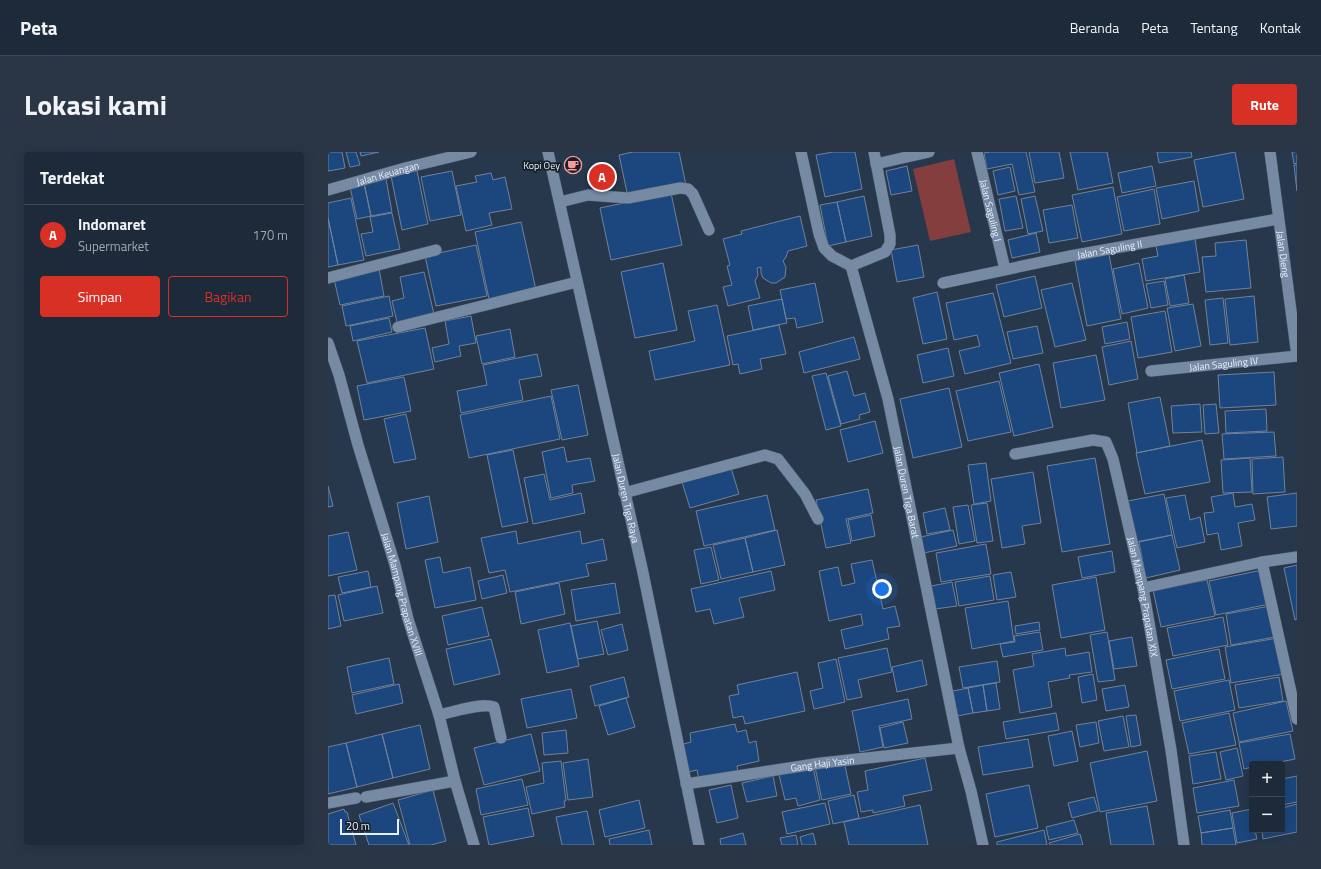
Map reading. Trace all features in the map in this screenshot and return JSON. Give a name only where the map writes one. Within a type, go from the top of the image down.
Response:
[{"type":"street","name":"Jalan Keuangan","points":[[328,190],[405,168],[471,152]]},
{"type":"street","name":"Jalan Duren Tiga Raya","points":[[548,152],[648,598],[699,845]]},
{"type":"street","points":[[801,152],[819,234],[824,248],[832,256],[851,266],[884,252],[890,244],[874,152]]},
{"type":"street","points":[[876,164],[929,152]]},
{"type":"street","name":"Jalan Saguling I","points":[[977,152],[1005,269]]},
{"type":"street","name":"Jalan Dieng","points":[[1270,152],[1297,356]]},
{"type":"street","points":[[560,202],[588,195],[628,198],[680,188],[688,189],[693,194],[709,230]]},
{"type":"street","name":"Jalan Saguling II","points":[[943,283],[1070,256],[1278,219]]},
{"type":"street","points":[[328,278],[436,250]]},
{"type":"street","name":"Jalan Duren Tiga Barat","points":[[851,266],[888,399],[959,748],[971,791],[983,845]]},
{"type":"street","points":[[398,327],[577,282]]},
{"type":"street","name":"Jalan Mampang Prapatan XVIII","points":[[328,343],[339,375],[358,445],[395,565],[408,619],[439,715],[474,845]]},
{"type":"street","name":"Jalan Saguling IV","points":[[1151,371],[1297,356]]},
{"type":"street","name":"Jalan Mampang Prapatan XIX","points":[[1015,454],[1093,440],[1106,442],[1113,459],[1143,588],[1171,750],[1184,845]]},
{"type":"street","points":[[624,493],[765,455],[778,459],[804,494],[818,519]]},
{"type":"street","points":[[1143,588],[1262,562],[1297,557]]},
{"type":"street","points":[[1262,562],[1297,719]]},
{"type":"street","points":[[439,715],[482,706],[494,707],[502,738]]},
{"type":"street","name":"Gang Haji Yasin","points":[[686,784],[821,763],[959,748]]},
{"type":"street","points":[[328,803],[456,781]]},
{"type":"shaded area","points":[[954,159],[971,232],[930,241],[913,169]]},
{"type":"building","points":[[328,152],[342,152],[345,168],[328,171]]},
{"type":"building","points":[[346,152],[356,152],[360,165],[350,167]]},
{"type":"building","points":[[360,152],[379,152],[361,156]]},
{"type":"building","points":[[633,152],[679,152],[686,185],[628,197],[619,155]]},
{"type":"building","points":[[833,152],[855,152],[862,189],[825,197],[816,155]]},
{"type":"building","points":[[1026,152],[1035,192],[1019,195],[1012,164],[987,169],[984,153]]},
{"type":"building","points":[[1029,152],[1059,152],[1064,178],[1035,183]]},
{"type":"building","points":[[1070,152],[1107,152],[1113,183],[1078,190]]},
{"type":"building","points":[[1157,152],[1191,152],[1192,157],[1159,163]]},
{"type":"building","points":[[1235,152],[1244,199],[1203,207],[1194,160]]},
{"type":"building","points":[[1292,152],[1297,152],[1297,163],[1294,164]]},
{"type":"building","points":[[1294,165],[1297,165],[1297,191]]},
{"type":"building","points":[[907,166],[912,191],[891,195],[886,171]]},
{"type":"building","points":[[1152,166],[1156,186],[1122,193],[1118,173]]},
{"type":"building","points":[[1010,167],[1015,191],[998,195],[993,171]]},
{"type":"building","points":[[417,171],[428,224],[402,230],[391,176]]},
{"type":"building","points":[[452,171],[461,215],[430,221],[421,177]]},
{"type":"building","points":[[491,173],[493,180],[505,177],[512,209],[489,213],[492,225],[466,231],[456,186],[477,182],[475,176]]},
{"type":"building","points":[[386,179],[392,212],[371,216],[364,183]]},
{"type":"building","points":[[1194,181],[1199,211],[1162,219],[1156,188]]},
{"type":"building","points":[[364,183],[371,216],[357,219],[350,187]]},
{"type":"building","points":[[1113,187],[1122,234],[1082,242],[1072,195]]},
{"type":"building","points":[[1154,189],[1160,224],[1124,231],[1117,197]]},
{"type":"building","points":[[671,193],[682,245],[611,260],[600,208]]},
{"type":"building","points":[[864,196],[872,236],[846,242],[837,202]]},
{"type":"building","points":[[1016,196],[1023,228],[1005,231],[999,199]]},
{"type":"building","points":[[1035,196],[1043,231],[1028,234],[1021,199]]},
{"type":"building","points":[[351,198],[364,260],[338,265],[328,218],[328,203]]},
{"type":"building","points":[[837,202],[846,242],[828,246],[820,205]]},
{"type":"building","points":[[1072,205],[1078,238],[1049,243],[1043,210]]},
{"type":"building","points":[[392,213],[400,249],[366,256],[361,234],[373,232],[370,217]]},
{"type":"building","points":[[800,216],[807,246],[788,251],[783,261],[786,267],[785,277],[776,283],[771,283],[763,278],[761,267],[757,268],[758,275],[755,281],[760,298],[728,306],[723,287],[732,285],[727,266],[730,265],[723,239],[742,234],[741,231]]},
{"type":"building","points":[[328,218],[338,265],[328,267]]},
{"type":"building","points":[[521,222],[536,290],[489,299],[475,232]]},
{"type":"building","points":[[1036,233],[1040,252],[1012,258],[1008,240]]},
{"type":"building","points":[[1195,239],[1200,272],[1146,281],[1142,259],[1158,256],[1156,246]]},
{"type":"building","points":[[1246,240],[1251,288],[1206,292],[1202,257],[1216,256],[1215,243]]},
{"type":"building","points":[[476,245],[487,296],[436,306],[425,256]]},
{"type":"building","points":[[918,245],[924,277],[897,282],[891,250]]},
{"type":"building","points":[[1109,254],[1121,319],[1087,326],[1075,261]]},
{"type":"building","points":[[663,263],[677,330],[635,338],[621,272]]},
{"type":"building","points":[[1139,263],[1148,308],[1122,314],[1113,269]]},
{"type":"building","points":[[379,269],[384,296],[340,305],[334,279]]},
{"type":"building","points":[[424,272],[434,314],[397,322],[392,301],[404,298],[400,277]]},
{"type":"building","points":[[1184,275],[1189,303],[1170,306],[1165,279]]},
{"type":"building","points":[[1035,276],[1042,308],[1004,317],[996,285]]},
{"type":"building","points":[[1164,281],[1168,305],[1151,308],[1146,284]]},
{"type":"building","points":[[815,283],[823,322],[797,328],[795,318],[786,319],[780,290]]},
{"type":"building","points":[[1072,283],[1086,340],[1055,347],[1041,290]]},
{"type":"building","points":[[937,292],[947,339],[923,344],[913,298]]},
{"type":"building","points":[[993,293],[1011,363],[965,374],[959,351],[980,346],[977,335],[954,340],[946,303]]},
{"type":"building","points":[[389,296],[393,316],[346,326],[342,306]]},
{"type":"building","points":[[1254,296],[1258,342],[1230,345],[1225,299]]},
{"type":"building","points":[[1223,298],[1228,343],[1210,345],[1205,300]]},
{"type":"building","points":[[782,299],[787,323],[753,330],[748,306]]},
{"type":"building","points":[[1193,304],[1201,346],[1175,351],[1167,308]]},
{"type":"building","points":[[717,305],[730,365],[655,380],[649,351],[695,341],[688,311]]},
{"type":"building","points":[[1165,311],[1172,352],[1138,358],[1131,317]]},
{"type":"building","points":[[471,316],[476,343],[459,346],[461,356],[435,362],[432,348],[449,344],[445,321]]},
{"type":"building","points":[[389,318],[392,332],[353,341],[350,326]]},
{"type":"building","points":[[1127,322],[1130,339],[1105,344],[1102,327]]},
{"type":"building","points":[[779,325],[786,354],[760,359],[762,369],[740,374],[738,364],[733,365],[727,336]]},
{"type":"building","points":[[1037,326],[1043,353],[1013,359],[1007,332]]},
{"type":"building","points":[[425,328],[434,369],[367,383],[357,341]]},
{"type":"building","points":[[510,329],[515,357],[482,364],[476,336]]},
{"type":"building","points":[[854,337],[860,359],[804,373],[799,352]]},
{"type":"building","points":[[1131,341],[1138,379],[1109,385],[1102,347]]},
{"type":"building","points":[[948,348],[954,376],[923,383],[917,355]]},
{"type":"building","points":[[537,354],[542,376],[519,380],[523,400],[461,413],[457,391],[487,385],[483,365]]},
{"type":"building","points":[[1096,355],[1105,400],[1061,408],[1053,363]]},
{"type":"building","points":[[1039,364],[1053,427],[1014,436],[999,373]]},
{"type":"building","points":[[847,371],[854,396],[865,393],[870,412],[859,415],[860,419],[841,424],[828,376]]},
{"type":"building","points":[[1274,372],[1276,405],[1220,408],[1218,375]]},
{"type":"building","points":[[826,373],[841,426],[826,430],[812,376]]},
{"type":"building","points":[[404,377],[411,411],[364,420],[357,386]]},
{"type":"building","points":[[999,381],[1011,432],[968,441],[956,391]]},
{"type":"building","points":[[578,385],[588,435],[562,440],[551,390]]},
{"type":"building","points":[[949,388],[962,447],[913,458],[900,399]]},
{"type":"building","points":[[551,396],[560,439],[469,458],[460,415]]},
{"type":"building","points":[[1160,397],[1170,446],[1137,453],[1128,403]]},
{"type":"building","points":[[1200,404],[1202,432],[1173,433],[1171,406]]},
{"type":"building","points":[[1216,404],[1219,433],[1205,434],[1203,405]]},
{"type":"building","points":[[1266,409],[1267,431],[1226,433],[1225,411]]},
{"type":"building","points":[[406,414],[416,459],[394,463],[384,419]]},
{"type":"building","points":[[875,421],[883,453],[848,462],[840,430]]},
{"type":"building","points":[[1274,432],[1276,456],[1224,459],[1222,434]]},
{"type":"building","points":[[1202,440],[1210,482],[1145,494],[1136,453]]},
{"type":"building","points":[[564,447],[567,462],[590,458],[595,481],[572,485],[573,493],[551,498],[542,452]]},
{"type":"building","points":[[513,450],[528,522],[502,527],[487,455]]},
{"type":"building","points":[[1283,457],[1285,492],[1253,494],[1252,459]]},
{"type":"building","points":[[1095,458],[1110,544],[1062,552],[1047,466]]},
{"type":"building","points":[[1250,458],[1252,492],[1223,493],[1221,460]]},
{"type":"building","points":[[986,463],[991,501],[974,504],[968,465]]},
{"type":"building","points":[[731,468],[739,494],[690,508],[682,482]]},
{"type":"building","points":[[1033,472],[1041,523],[1022,526],[1025,544],[1002,548],[991,479]]},
{"type":"building","points":[[544,474],[550,500],[581,493],[585,513],[533,524],[524,478]]},
{"type":"building","points":[[328,486],[333,506],[328,507]]},
{"type":"building","points":[[868,489],[873,513],[846,519],[851,543],[826,548],[816,500]]},
{"type":"building","points":[[1233,493],[1235,507],[1252,504],[1255,520],[1238,523],[1242,546],[1221,550],[1218,533],[1207,535],[1204,513],[1214,512],[1211,497]]},
{"type":"building","points":[[1297,493],[1297,526],[1271,529],[1267,497]]},
{"type":"building","points":[[1164,494],[1172,535],[1136,542],[1128,501]]},
{"type":"building","points":[[767,495],[775,530],[704,546],[696,511]]},
{"type":"building","points":[[1185,495],[1190,520],[1200,517],[1205,542],[1177,548],[1166,498]]},
{"type":"building","points":[[429,496],[438,542],[406,549],[397,503]]},
{"type":"building","points":[[987,503],[993,541],[977,543],[971,505]]},
{"type":"building","points":[[968,505],[975,541],[959,544],[953,507]]},
{"type":"building","points":[[945,508],[950,530],[927,534],[923,513]]},
{"type":"building","points":[[871,515],[875,536],[852,541],[848,520]]},
{"type":"building","points":[[777,530],[785,565],[753,572],[745,538]]},
{"type":"building","points":[[953,530],[957,546],[919,554],[916,538]]},
{"type":"building","points":[[516,531],[518,544],[580,531],[582,544],[603,539],[607,560],[586,564],[589,576],[510,592],[505,570],[489,573],[481,538]]},
{"type":"building","points":[[348,532],[357,570],[328,576],[328,536]]},
{"type":"building","points":[[1172,535],[1180,570],[1146,578],[1139,542]]},
{"type":"building","points":[[745,538],[753,572],[721,579],[713,545]]},
{"type":"building","points":[[986,544],[991,574],[941,582],[936,553]]},
{"type":"building","points":[[711,547],[719,580],[701,584],[694,550]]},
{"type":"building","points":[[1112,551],[1115,572],[1082,578],[1078,557]]},
{"type":"building","points":[[440,557],[443,573],[470,567],[476,600],[435,608],[425,560]]},
{"type":"building","points":[[872,560],[883,609],[895,606],[900,626],[887,628],[889,639],[845,649],[841,630],[863,625],[861,614],[829,621],[819,571],[838,567],[842,586],[855,583],[851,564]]},
{"type":"building","points":[[1297,565],[1297,619],[1295,620],[1284,568]]},
{"type":"building","points":[[1262,570],[1269,604],[1216,615],[1209,581]]},
{"type":"building","points":[[368,571],[371,587],[342,593],[338,577]]},
{"type":"building","points":[[771,571],[775,590],[739,598],[744,617],[714,624],[710,609],[696,612],[691,589]]},
{"type":"building","points":[[1011,572],[1016,597],[997,600],[993,575]]},
{"type":"building","points":[[503,575],[507,593],[482,599],[478,581]]},
{"type":"building","points":[[990,576],[994,600],[959,606],[955,582]]},
{"type":"building","points":[[1096,577],[1105,630],[1061,638],[1052,585]]},
{"type":"building","points":[[1207,580],[1215,616],[1161,627],[1153,590]]},
{"type":"building","points":[[952,582],[957,606],[935,609],[931,586]]},
{"type":"building","points":[[559,583],[565,614],[521,624],[515,592]]},
{"type":"building","points":[[615,583],[620,613],[576,621],[571,590]]},
{"type":"building","points":[[377,586],[383,613],[344,621],[338,595]]},
{"type":"building","points":[[335,595],[341,626],[328,629],[328,596]]},
{"type":"building","points":[[1008,601],[1014,641],[972,649],[965,608]]},
{"type":"building","points":[[1270,606],[1275,637],[1231,645],[1226,614]]},
{"type":"building","points":[[482,607],[489,636],[448,645],[442,616]]},
{"type":"building","points":[[1223,617],[1228,645],[1173,656],[1167,628]]},
{"type":"building","points":[[597,621],[604,654],[578,659],[571,626]]},
{"type":"building","points":[[1039,622],[1040,630],[1016,634],[1015,626]]},
{"type":"building","points":[[570,623],[579,666],[547,673],[538,630]]},
{"type":"building","points":[[622,624],[628,650],[608,655],[601,630]]},
{"type":"building","points":[[1040,632],[1043,650],[1003,657],[1000,644],[1015,642],[1014,636]]},
{"type":"building","points":[[1107,632],[1115,680],[1098,682],[1090,635]]},
{"type":"building","points":[[1132,637],[1137,666],[1114,669],[1109,641]]},
{"type":"building","points":[[1278,638],[1284,674],[1231,683],[1225,647]]},
{"type":"building","points":[[491,639],[500,674],[454,685],[446,649]]},
{"type":"building","points":[[887,648],[892,672],[858,680],[862,697],[847,700],[838,658]]},
{"type":"building","points":[[1065,648],[1066,656],[1089,652],[1092,672],[1069,675],[1070,678],[1048,682],[1052,707],[1020,713],[1013,670],[1034,666],[1032,654]]},
{"type":"building","points":[[1219,649],[1225,679],[1172,689],[1166,660]]},
{"type":"building","points":[[389,658],[394,684],[352,693],[347,667]]},
{"type":"building","points":[[836,659],[845,702],[814,709],[810,691],[823,688],[818,663]]},
{"type":"building","points":[[922,660],[927,685],[897,692],[892,667]]},
{"type":"building","points":[[997,661],[1000,682],[963,688],[959,667]]},
{"type":"building","points":[[797,672],[805,711],[745,724],[743,716],[733,718],[729,696],[739,694],[737,685]]},
{"type":"building","points":[[1093,674],[1097,700],[1082,703],[1078,677]]},
{"type":"building","points":[[624,677],[629,697],[595,706],[590,686]]},
{"type":"building","points":[[1279,677],[1283,701],[1239,708],[1235,685]]},
{"type":"building","points":[[1229,680],[1235,710],[1180,721],[1174,691]]},
{"type":"building","points":[[996,683],[1000,709],[987,711],[983,685]]},
{"type":"building","points":[[399,684],[403,703],[356,714],[352,695]]},
{"type":"building","points":[[983,685],[987,711],[973,713],[968,688]]},
{"type":"building","points":[[1125,685],[1129,707],[1106,711],[1102,689]]},
{"type":"building","points":[[968,688],[973,713],[957,716],[953,691]]},
{"type":"building","points":[[571,689],[577,718],[527,728],[521,699]]},
{"type":"building","points":[[626,698],[635,727],[608,735],[599,706]]},
{"type":"building","points":[[908,699],[912,719],[879,726],[883,747],[860,752],[852,711]]},
{"type":"building","points":[[1286,701],[1293,731],[1239,742],[1233,713]]},
{"type":"building","points":[[1056,713],[1059,730],[1006,739],[1003,722]]},
{"type":"building","points":[[1229,713],[1236,745],[1189,754],[1182,723]]},
{"type":"building","points":[[1136,715],[1141,745],[1131,747],[1126,716]]},
{"type":"building","points":[[1123,716],[1129,747],[1104,751],[1098,721]]},
{"type":"building","points":[[903,722],[908,743],[884,748],[880,728]]},
{"type":"building","points":[[1096,722],[1099,743],[1080,747],[1076,725]]},
{"type":"building","points":[[735,724],[737,732],[746,730],[749,743],[756,741],[759,761],[737,766],[738,772],[699,780],[697,770],[688,772],[683,744],[691,742],[690,733]]},
{"type":"building","points":[[420,725],[430,769],[393,778],[382,734]]},
{"type":"building","points":[[566,730],[568,753],[544,755],[542,733]]},
{"type":"building","points":[[1072,731],[1078,761],[1054,766],[1048,736]]},
{"type":"building","points":[[382,734],[393,778],[357,787],[346,743]]},
{"type":"building","points":[[531,734],[540,771],[484,785],[474,748]]},
{"type":"building","points":[[1290,734],[1295,759],[1285,761],[1249,761],[1249,768],[1244,769],[1239,743]]},
{"type":"building","points":[[1028,739],[1033,767],[983,775],[978,747]]},
{"type":"building","points":[[346,743],[357,787],[328,794],[328,747]]},
{"type":"building","points":[[1237,748],[1243,776],[1226,780],[1220,752]]},
{"type":"building","points":[[1147,751],[1157,801],[1100,812],[1090,763]]},
{"type":"building","points":[[1216,752],[1221,779],[1193,784],[1189,756]]},
{"type":"building","points":[[925,758],[932,790],[903,796],[905,806],[873,813],[873,810],[861,812],[857,792],[868,790],[865,771]]},
{"type":"building","points":[[588,759],[593,797],[568,800],[563,763]]},
{"type":"building","points":[[561,761],[566,801],[564,801],[565,807],[532,814],[526,787],[544,783],[542,763]]},
{"type":"building","points":[[844,761],[851,794],[822,800],[815,767]]},
{"type":"building","points":[[813,767],[820,800],[798,806],[796,798],[785,800],[779,775]]},
{"type":"building","points":[[773,776],[777,796],[747,802],[742,783]]},
{"type":"building","points":[[1297,776],[1297,802],[1285,804],[1285,778]]},
{"type":"building","points":[[522,779],[528,805],[481,815],[476,789]]},
{"type":"building","points":[[1234,780],[1239,806],[1197,813],[1193,788]]},
{"type":"building","points":[[731,785],[738,818],[717,823],[709,790]]},
{"type":"building","points":[[1029,785],[1038,828],[995,837],[986,794]]},
{"type":"building","points":[[433,790],[446,841],[431,845],[410,845],[398,800]]},
{"type":"building","points":[[854,795],[859,818],[833,824],[828,801]]},
{"type":"building","points":[[1094,797],[1098,811],[1072,818],[1068,803]]},
{"type":"building","points":[[639,800],[645,828],[605,837],[599,810]]},
{"type":"building","points":[[393,803],[409,845],[369,845],[359,815]]},
{"type":"building","points":[[825,803],[830,824],[787,834],[782,812]]},
{"type":"building","points":[[1297,804],[1297,832],[1263,839],[1262,833],[1285,833],[1285,807]]},
{"type":"building","points":[[920,805],[928,845],[849,845],[844,822]]},
{"type":"building","points":[[1147,806],[1154,845],[1111,845],[1106,813]]},
{"type":"building","points":[[528,808],[534,836],[489,845],[483,817]]},
{"type":"building","points":[[344,809],[345,812],[347,812],[356,845],[328,845],[328,814]]},
{"type":"building","points":[[1230,810],[1233,828],[1201,833],[1198,816]]},
{"type":"building","points":[[1249,810],[1249,833],[1256,833],[1257,839],[1237,843],[1232,813]]},
{"type":"building","points":[[587,811],[594,845],[562,845],[556,817]]},
{"type":"building","points":[[1074,820],[1078,833],[1049,840],[1046,827]]},
{"type":"building","points":[[1233,828],[1236,845],[1202,845],[1201,833]]},
{"type":"building","points":[[649,830],[652,845],[610,845],[609,839]]},
{"type":"building","points":[[1044,830],[1047,845],[997,845],[997,842]]},
{"type":"building","points":[[743,833],[746,845],[721,845],[720,839]]},
{"type":"building","points":[[813,833],[816,845],[802,845],[800,837]]},
{"type":"building","points":[[1080,834],[1083,845],[1050,845],[1049,843]]},
{"type":"building","points":[[796,835],[798,845],[782,845],[780,838]]},
{"type":"place","name":"Kopi Oey","points":[[573,165]]},
{"type":"place","name":"Indomaret","points":[[602,177]]}]
